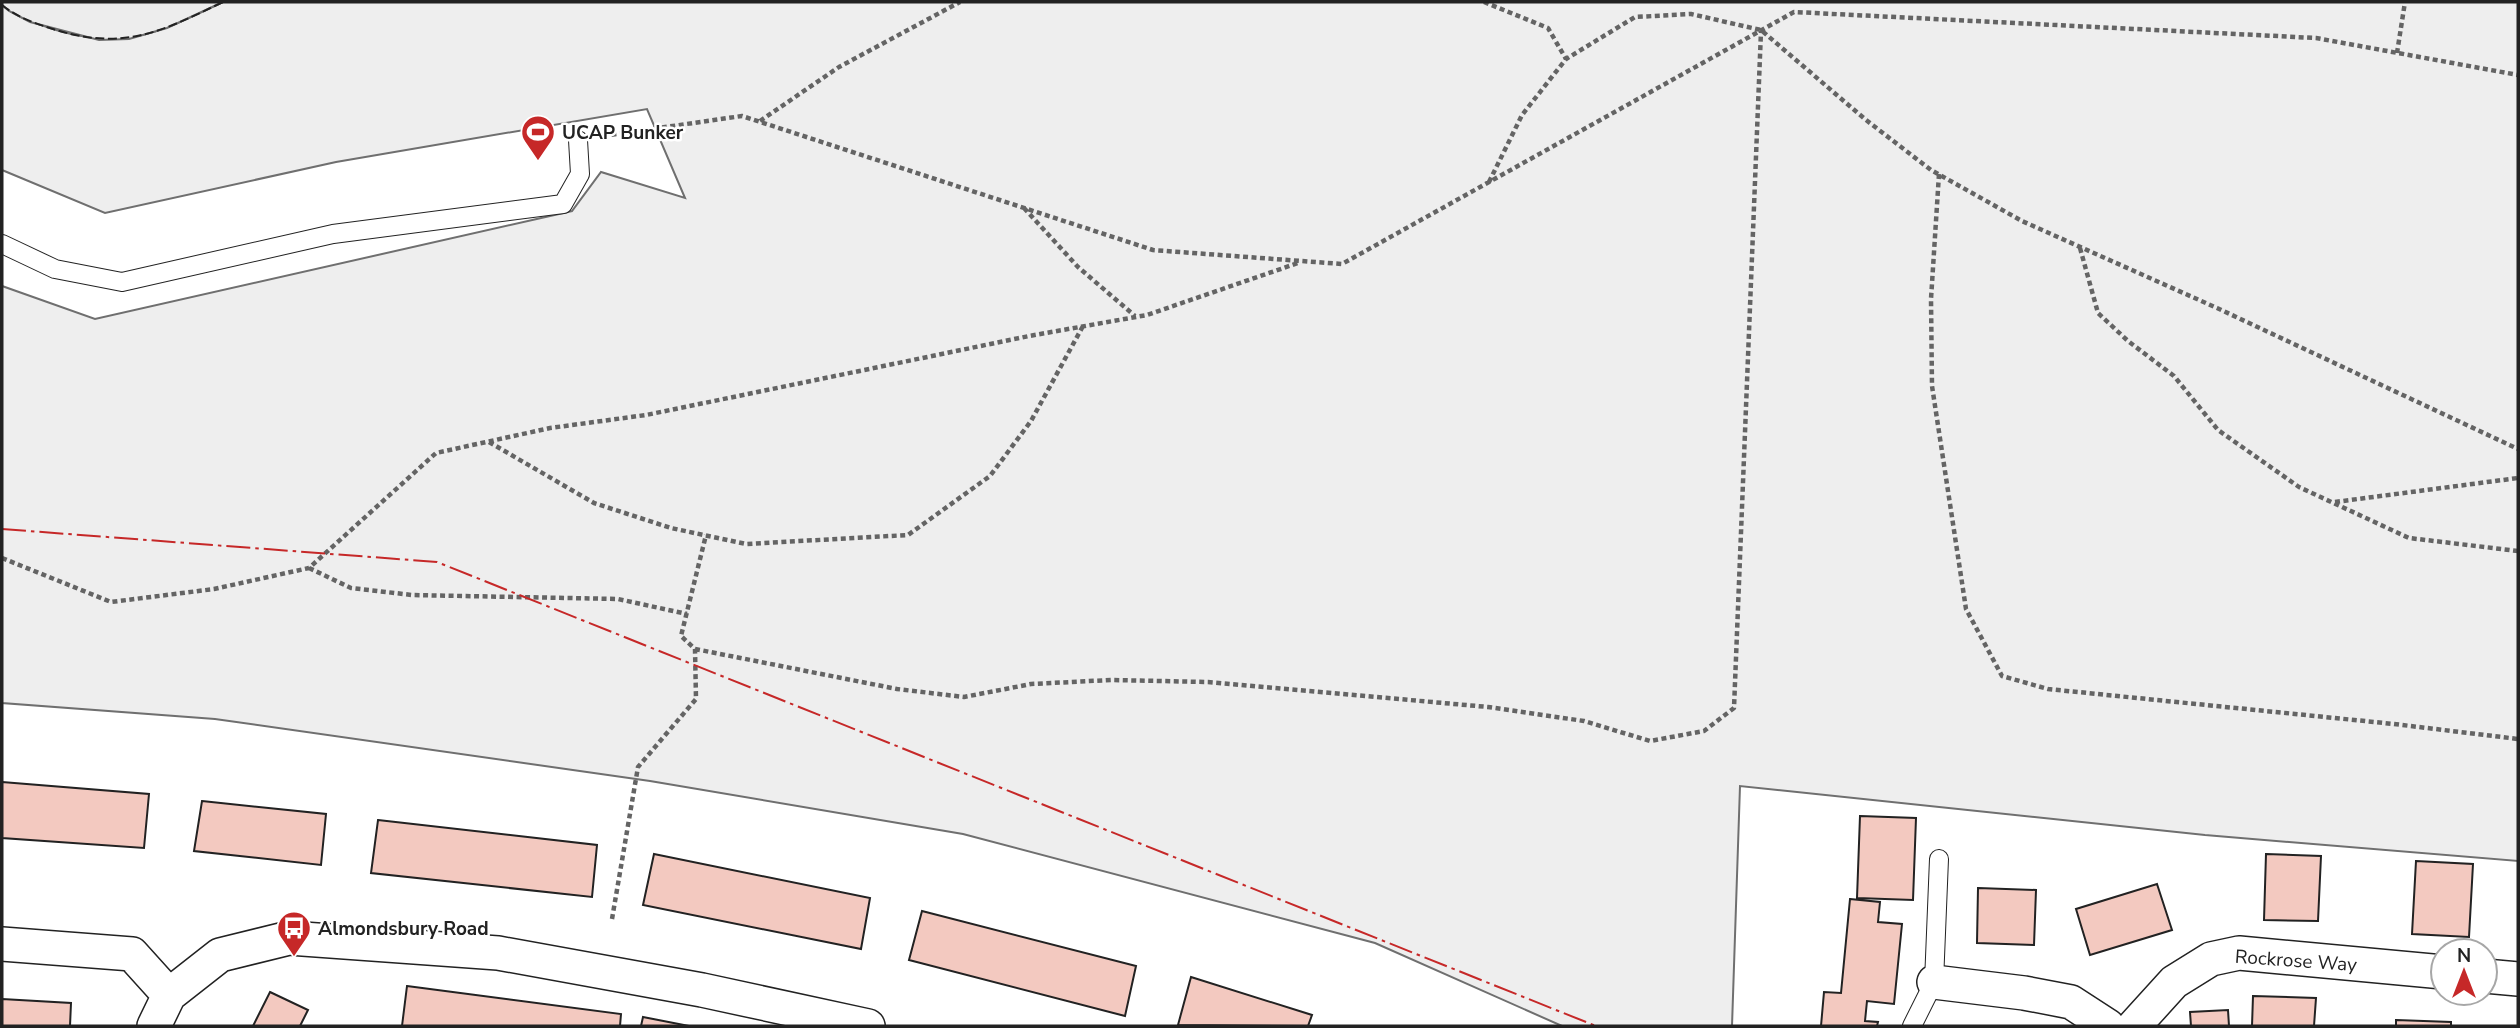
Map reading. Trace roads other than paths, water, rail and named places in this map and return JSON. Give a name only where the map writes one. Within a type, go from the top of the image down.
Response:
[{"type":"street","points":[[154,1026],[169,995],[220,955],[289,938],[498,953],[702,990],[868,1026]]},
{"type":"street","points":[[2,944],[132,954],[169,995]]},
{"type":"street","name":"Rockrose Way","points":[[2134,1026],[2175,982],[2211,959],[2239,953],[2429,971]]},
{"type":"street","points":[[2499,977],[2518,979]]},
{"type":"street","points":[[1934,982],[2024,993],[2071,1002],[2108,1026]]},
{"type":"lane","points":[[2,244],[55,269],[122,282],[332,234],[563,204],[580,174],[578,140]]},
{"type":"lane","points":[[1912,1026],[1934,982],[1939,859]]},
{"type":"place","name":"UCAP Bunker","points":[[538,162]]},
{"type":"place","name":"Almondsbury Road","points":[[294,958]]}]
